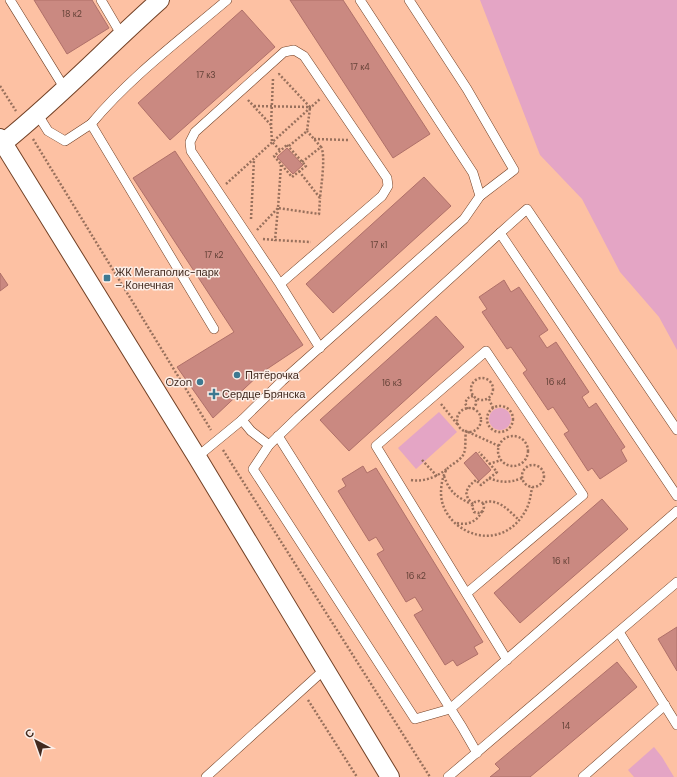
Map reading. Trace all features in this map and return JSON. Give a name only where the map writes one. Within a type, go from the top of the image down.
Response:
[{"type":"street","points":[[160,0],[121,34],[38,115],[2,141],[197,457],[324,670],[390,777]]},
{"type":"lane","points":[[10,0],[65,89]]},
{"type":"lane","points":[[101,0],[121,34]]},
{"type":"lane","points":[[38,115],[48,131],[65,141],[91,124],[104,109],[146,70],[227,0]]},
{"type":"lane","points":[[360,0],[473,173],[480,196]]},
{"type":"lane","points":[[197,457],[242,420],[282,381],[464,219],[480,196],[514,170],[467,89],[409,0]]},
{"type":"lane","points":[[280,284],[382,196],[388,186],[387,178],[304,56],[294,50],[284,52],[195,132],[190,142],[191,151],[250,238],[320,348]]},
{"type":"lane","points":[[91,124],[214,329]]},
{"type":"lane","points":[[677,430],[527,209],[298,417],[269,445],[253,469],[415,719],[450,709],[677,512]]},
{"type":"lane","points":[[500,234],[677,496]]},
{"type":"lane","points":[[467,593],[583,495],[486,350],[376,446],[507,660]]},
{"type":"lane","points":[[242,420],[251,431],[269,445]]},
{"type":"lane","points":[[278,436],[477,753]]},
{"type":"lane","points":[[448,777],[677,582]]},
{"type":"lane","points":[[619,632],[677,724]]},
{"type":"lane","points":[[206,777],[324,670]]},
{"type":"lane","points":[[583,777],[665,705]]},
{"type":"path","points":[[269,83],[279,74],[310,107]]},
{"type":"path","points":[[274,78],[271,125],[272,142],[281,151]]},
{"type":"path","points":[[241,92],[271,125]]},
{"type":"path","points":[[218,191],[310,107],[328,93]]},
{"type":"path","points":[[249,101],[254,96]]},
{"type":"path","points":[[254,106],[310,107]]},
{"type":"path","points":[[289,146],[306,166],[292,177],[274,156],[307,131],[310,107]]},
{"type":"path","points":[[278,208],[319,214],[323,150],[307,131]]},
{"type":"path","points":[[314,139],[361,140]]},
{"type":"path","points":[[302,162],[321,147]]},
{"type":"path","points":[[250,238],[254,159]]},
{"type":"path","points":[[275,240],[281,165]]},
{"type":"path","points":[[299,171],[320,198]]},
{"type":"path","points":[[250,238],[278,208]]},
{"type":"path","points":[[250,238],[327,243]]},
{"type":"path","points":[[468,409],[465,403],[468,398],[475,398],[483,401],[492,396],[494,388],[490,381],[479,378],[473,383],[471,390],[475,398],[476,404],[473,409]]},
{"type":"path","points":[[489,399],[493,408]]},
{"type":"path","points":[[438,400],[460,427],[499,446]]},
{"type":"path","points":[[499,406],[510,411],[512,415],[512,424],[505,431],[495,431],[489,425],[487,419],[488,413],[493,408],[499,406]]},
{"type":"path","points":[[460,427],[458,419],[461,412],[468,409],[473,409],[478,412],[481,420],[477,429],[474,431],[466,431]]},
{"type":"path","points":[[481,420],[487,419]]},
{"type":"path","points":[[393,473],[403,479],[415,481],[437,476],[457,461],[464,452],[466,431]]},
{"type":"path","points":[[505,431],[508,438]]},
{"type":"path","points":[[515,436],[520,438],[527,444],[527,458],[523,463],[510,466],[502,460],[498,451],[499,446],[508,438],[515,436]]},
{"type":"path","points":[[479,452],[497,472],[481,485],[476,480],[470,485],[466,492],[468,499],[473,504],[472,508],[476,513],[483,511]]},
{"type":"path","points":[[422,460],[437,476]]},
{"type":"path","points":[[489,464],[502,460]]},
{"type":"path","points":[[523,463],[526,467]]},
{"type":"path","points":[[529,465],[536,465],[542,469],[545,476],[543,482],[532,487],[526,484],[522,478],[524,470],[529,465]]},
{"type":"path","points":[[447,468],[444,475],[441,493],[443,506],[449,518],[469,533],[482,536],[495,536],[508,530],[519,520],[527,507],[532,487]]},
{"type":"path","points":[[444,475],[447,485],[452,493],[473,504]]},
{"type":"path","points":[[489,478],[502,482],[510,482],[522,478]]},
{"type":"path","points":[[473,504],[477,501],[483,503],[491,501],[503,505],[519,520]]},
{"type":"path","points":[[454,522],[458,524],[469,523],[477,518],[483,511],[483,503]]},
{"type":"path","points":[[302,690],[357,777]]},
{"type":"shaded area","points":[[480,0],[677,0],[677,350],[659,317],[620,272],[582,199],[540,155]]},
{"type":"shaded area","points":[[500,408],[504,409],[510,415],[510,423],[504,429],[500,430],[496,429],[490,423],[489,419],[490,415],[496,409]]},
{"type":"shaded area","points":[[439,412],[457,432],[416,469],[398,448]]},
{"type":"shaded area","points":[[654,747],[674,777],[634,777],[628,770]]},
{"type":"building","points":[[34,0],[92,0],[109,28],[67,54]]},
{"type":"building","points":[[290,0],[343,0],[430,134],[393,158]]},
{"type":"building","points":[[242,10],[275,47],[170,140],[138,103]]},
{"type":"building","points":[[287,148],[303,165],[293,174],[277,157]]},
{"type":"building","points":[[175,151],[303,345],[261,373],[213,418],[177,367],[234,332],[133,178]]},
{"type":"building","points":[[424,177],[451,206],[333,313],[306,284]]},
{"type":"building","points":[[0,273],[8,285],[0,291]]},
{"type":"building","points":[[504,280],[511,292],[519,287],[548,330],[539,336],[547,348],[556,342],[589,392],[582,397],[589,408],[596,403],[625,447],[621,450],[627,461],[600,479],[592,468],[588,471],[564,434],[569,431],[553,407],[548,410],[523,373],[527,370],[511,347],[507,349],[482,312],[487,309],[479,297]]},
{"type":"building","points":[[436,316],[464,347],[349,451],[320,420]]},
{"type":"building","points":[[476,452],[491,470],[479,481],[464,463]]},
{"type":"building","points":[[363,466],[367,473],[376,468],[483,642],[474,647],[478,654],[457,666],[453,660],[445,665],[414,615],[423,610],[415,597],[406,602],[377,554],[384,550],[376,537],[369,541],[338,491],[346,486],[342,479]]},
{"type":"building","points":[[602,499],[628,529],[520,623],[494,593]]},
{"type":"building","points":[[677,627],[677,671],[658,639]]},
{"type":"building","points":[[617,662],[637,687],[530,777],[490,777],[500,769],[495,764]]},
{"type":"place","name":"ЖК Мегаполис-парк – Конечная","points":[[107,278]]},
{"type":"place","name":"Пятёрочка","points":[[237,375]]},
{"type":"place","name":"Ozon","points":[[200,382]]},
{"type":"place","name":"Сердце Брянска","points":[[214,394]]}]
